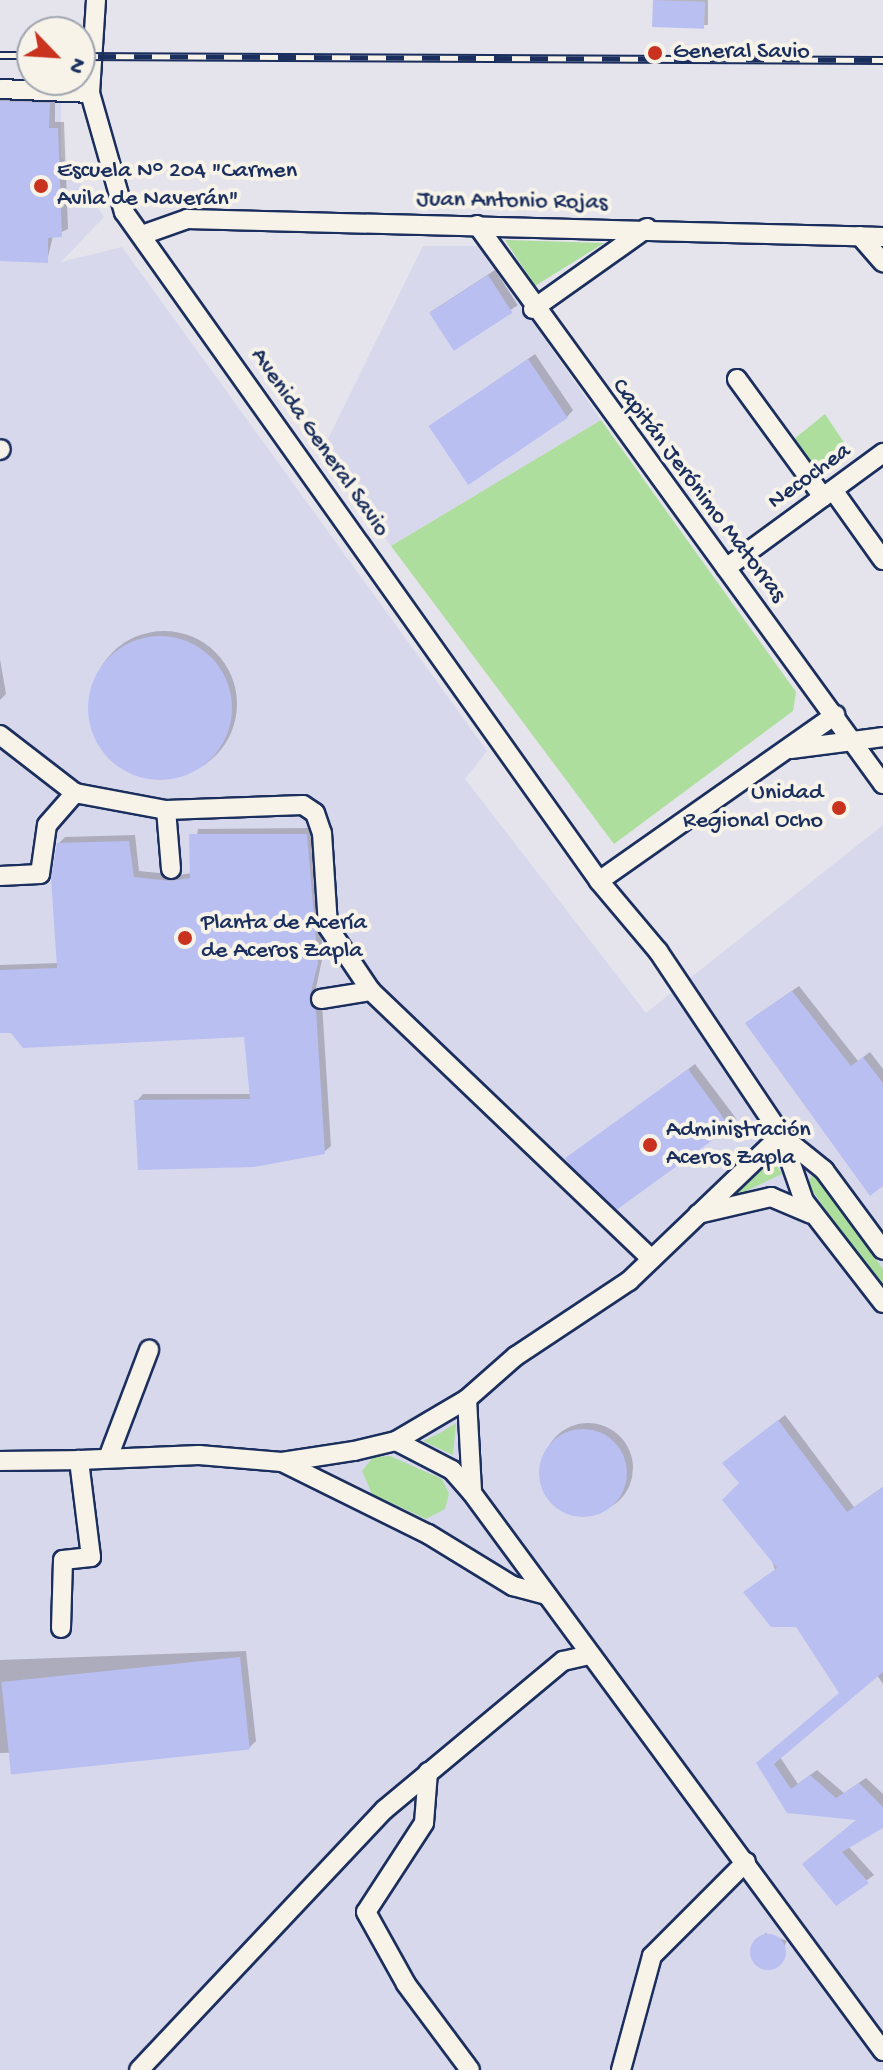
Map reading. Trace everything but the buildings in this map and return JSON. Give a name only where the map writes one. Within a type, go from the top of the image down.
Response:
[{"type":"street","name":"Avenida General Savio","points":[[91,96],[115,197],[599,881],[658,951],[781,1135]]},
{"type":"street","name":"Juan Antonio Rojas","points":[[142,235],[187,219],[647,228],[883,237]]},
{"type":"street","name":"Capitán Jerónimo Matorras","points":[[477,225],[533,309],[883,784]]},
{"type":"street","points":[[533,309],[647,228]]},
{"type":"street","points":[[860,236],[883,262]]},
{"type":"street","points":[[737,379],[883,560]]},
{"type":"street","name":"Necochea","points":[[726,568],[883,453]]},
{"type":"street","points":[[599,881],[835,715]]},
{"type":"street","points":[[0,735],[75,793],[166,810],[303,805],[315,813],[328,927],[371,991],[651,1259]]},
{"type":"street","points":[[788,749],[883,737]]},
{"type":"street","points":[[0,876],[40,874],[47,825],[75,793]]},
{"type":"street","points":[[166,810],[171,869]]},
{"type":"street","points":[[321,999],[371,991]]},
{"type":"street","points":[[0,1461],[199,1455],[282,1462],[396,1441],[467,1399],[651,1259],[781,1135]]},
{"type":"street","points":[[781,1135],[798,1188],[883,1303]]},
{"type":"street","points":[[781,1135],[824,1170],[883,1250]]},
{"type":"street","points":[[696,1214],[771,1197],[817,1217]]},
{"type":"street","points":[[108,1458],[149,1350]]},
{"type":"street","points":[[467,1399],[472,1493]]},
{"type":"street","points":[[396,1441],[452,1470],[472,1493],[883,2051]]},
{"type":"street","points":[[61,1628],[63,1560],[91,1557],[79,1460]]},
{"type":"street","points":[[282,1462],[428,1534],[513,1586],[547,1595]]},
{"type":"street","points":[[139,2070],[428,1772],[563,1661],[590,1655]]},
{"type":"street","points":[[428,1772],[424,1823],[366,1912],[406,1984],[470,2070]]},
{"type":"street","points":[[621,2070],[652,1956],[746,1862]]},
{"type":"shaded area","points":[[0,90],[16,92],[16,96],[61,98],[61,156],[104,217],[61,262],[122,247],[487,751],[465,779],[646,1013],[883,825],[883,2070],[0,2070]]},
{"type":"shaded area","points":[[423,246],[480,246],[601,420],[391,546],[322,451]]},
{"type":"green space","points":[[505,240],[604,243],[535,286]]},
{"type":"green space","points":[[825,414],[853,456],[818,470],[794,439]]},
{"type":"green space","points":[[601,420],[796,692],[793,711],[614,844],[391,546]]},
{"type":"green space","points":[[774,1161],[782,1174],[717,1205],[766,1164]]},
{"type":"green space","points":[[814,1173],[883,1269],[883,1293],[807,1183]]},
{"type":"green space","points":[[456,1423],[453,1455],[423,1441],[440,1433]]},
{"type":"green space","points":[[390,1456],[442,1479],[449,1494],[445,1509],[426,1519],[372,1494],[362,1471],[373,1457]]},
{"type":"railway","points":[[0,55],[16,55]]},
{"type":"railway","points":[[96,56],[883,60]]},
{"type":"place","name":"General Savio","points":[[655,53]]},
{"type":"place","name":"Escuela N° 204 \"Carmen Avila de Naverán\"","points":[[41,186]]},
{"type":"place","name":"Unidad Regional Ocho","points":[[839,808]]},
{"type":"place","name":"Planta de Acería de Aceros Zapla","points":[[185,938]]},
{"type":"place","name":"Administración Aceros Zapla","points":[[650,1145]]}]
